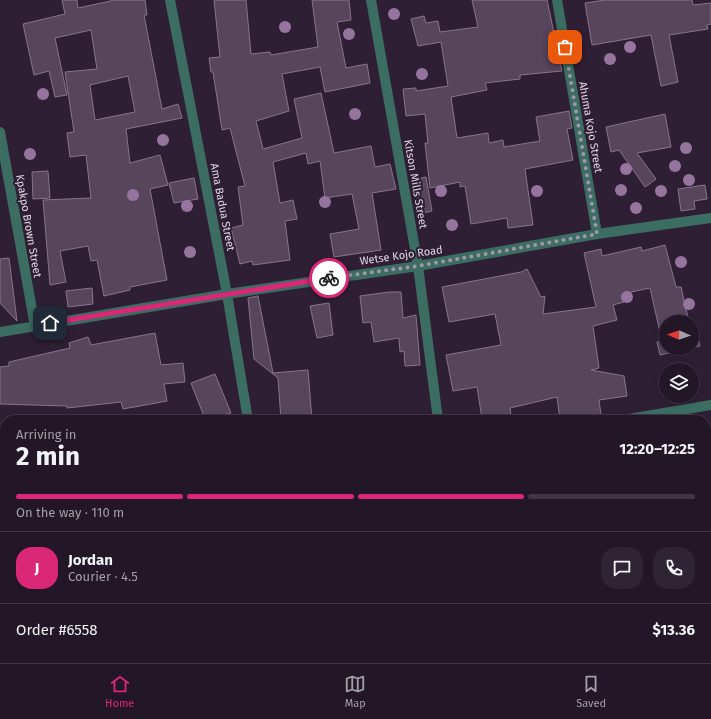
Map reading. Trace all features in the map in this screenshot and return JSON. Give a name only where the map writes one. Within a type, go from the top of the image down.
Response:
[{"type":"street","name":"Ama Badua Street","points":[[170,0],[228,294],[247,415]]},
{"type":"street","name":"Kitson Mills Street","points":[[371,0],[418,266],[437,415]]},
{"type":"street","name":"Ahuma Kojo Street","points":[[557,0],[597,234]]},
{"type":"street","name":"Kpakpo Brown Street","points":[[0,132],[35,326]]},
{"type":"street","name":"Wetse Kojo Road","points":[[0,332],[228,294],[418,266],[597,234],[711,218]]},
{"type":"street","points":[[652,415],[711,405]]},
{"type":"building","points":[[62,0],[77,0],[78,8],[111,0],[145,0],[147,15],[144,15],[162,109],[178,104],[182,118],[126,129],[130,163],[160,155],[168,185],[150,189],[167,280],[130,287],[130,290],[104,296],[97,260],[91,261],[88,246],[60,251],[66,282],[50,285],[43,200],[91,198],[86,155],[70,157],[67,133],[74,132],[65,72],[97,69],[91,30],[55,38],[67,95],[55,97],[49,71],[34,75],[23,24],[65,14]],"holes":[[[128,76],[135,112],[95,120],[90,85]]]},
{"type":"building","points":[[214,0],[246,0],[251,54],[270,52],[271,55],[318,47],[312,0],[349,0],[351,20],[337,22],[346,68],[367,64],[370,83],[325,92],[320,67],[282,74],[289,111],[256,121],[263,149],[302,138],[294,99],[321,93],[334,153],[371,146],[375,167],[390,164],[396,189],[372,193],[381,250],[334,257],[330,234],[359,229],[352,194],[325,198],[320,161],[308,164],[306,153],[273,162],[280,203],[293,200],[297,219],[285,221],[290,260],[253,265],[252,261],[240,264],[231,228],[243,225],[238,187],[245,186],[230,128],[222,130],[213,72],[211,72],[209,58],[220,57]]},
{"type":"building","points":[[472,0],[547,0],[562,71],[520,75],[520,79],[485,83],[487,90],[451,97],[457,138],[488,133],[489,143],[503,140],[504,147],[540,141],[536,117],[569,111],[572,128],[567,129],[573,160],[525,169],[533,225],[508,228],[507,218],[471,224],[465,186],[460,187],[460,182],[430,188],[425,143],[428,143],[425,114],[406,116],[403,89],[416,88],[416,91],[448,86],[441,42],[418,46],[411,19],[424,16],[426,23],[438,21],[440,32],[478,27]]},
{"type":"building","points":[[605,0],[692,0],[693,5],[711,3],[711,24],[707,25],[708,29],[669,35],[678,82],[661,86],[651,35],[592,45],[585,3]]},
{"type":"building","points":[[665,114],[671,147],[637,153],[656,179],[645,187],[619,150],[611,152],[606,127]]},
{"type":"building","points":[[48,171],[50,198],[33,199],[32,172]]},
{"type":"building","points":[[426,177],[432,211],[418,214],[412,180]]},
{"type":"building","points":[[194,178],[198,199],[174,203],[169,183]]},
{"type":"building","points":[[705,185],[707,199],[694,201],[695,209],[681,211],[678,189]]},
{"type":"building","points":[[665,245],[676,287],[681,287],[687,315],[659,315],[659,328],[650,288],[622,294],[624,302],[613,305],[617,320],[593,326],[599,368],[591,370],[624,376],[627,396],[599,400],[601,415],[559,415],[557,397],[510,408],[511,415],[481,415],[477,387],[453,391],[446,355],[501,345],[495,314],[449,322],[442,287],[521,272],[527,269],[541,297],[545,296],[543,314],[596,307],[584,253],[601,249],[602,256],[641,247],[642,251]]},
{"type":"building","points":[[9,258],[17,321],[0,303],[0,259]]},
{"type":"building","points":[[92,288],[93,304],[68,307],[66,291]]},
{"type":"building","points":[[401,292],[403,318],[416,315],[420,365],[405,366],[404,351],[400,352],[399,338],[374,342],[371,322],[363,323],[360,296]]},
{"type":"building","points":[[258,296],[273,373],[308,370],[312,415],[281,415],[278,378],[254,359],[248,298]]},
{"type":"building","points":[[329,303],[333,335],[317,338],[310,306]]},
{"type":"building","points":[[155,333],[161,365],[183,363],[185,382],[164,384],[167,401],[123,409],[121,402],[67,408],[67,406],[0,404],[0,367],[9,366],[9,362],[70,348],[69,343],[88,337],[91,345]]},
{"type":"building","points":[[215,374],[231,413],[222,415],[203,415],[191,383]]},
{"type":"way so far","points":[[329,278],[378,270],[418,266],[597,234],[565,47]]},
{"type":"route","points":[[50,323],[329,278]]}]
